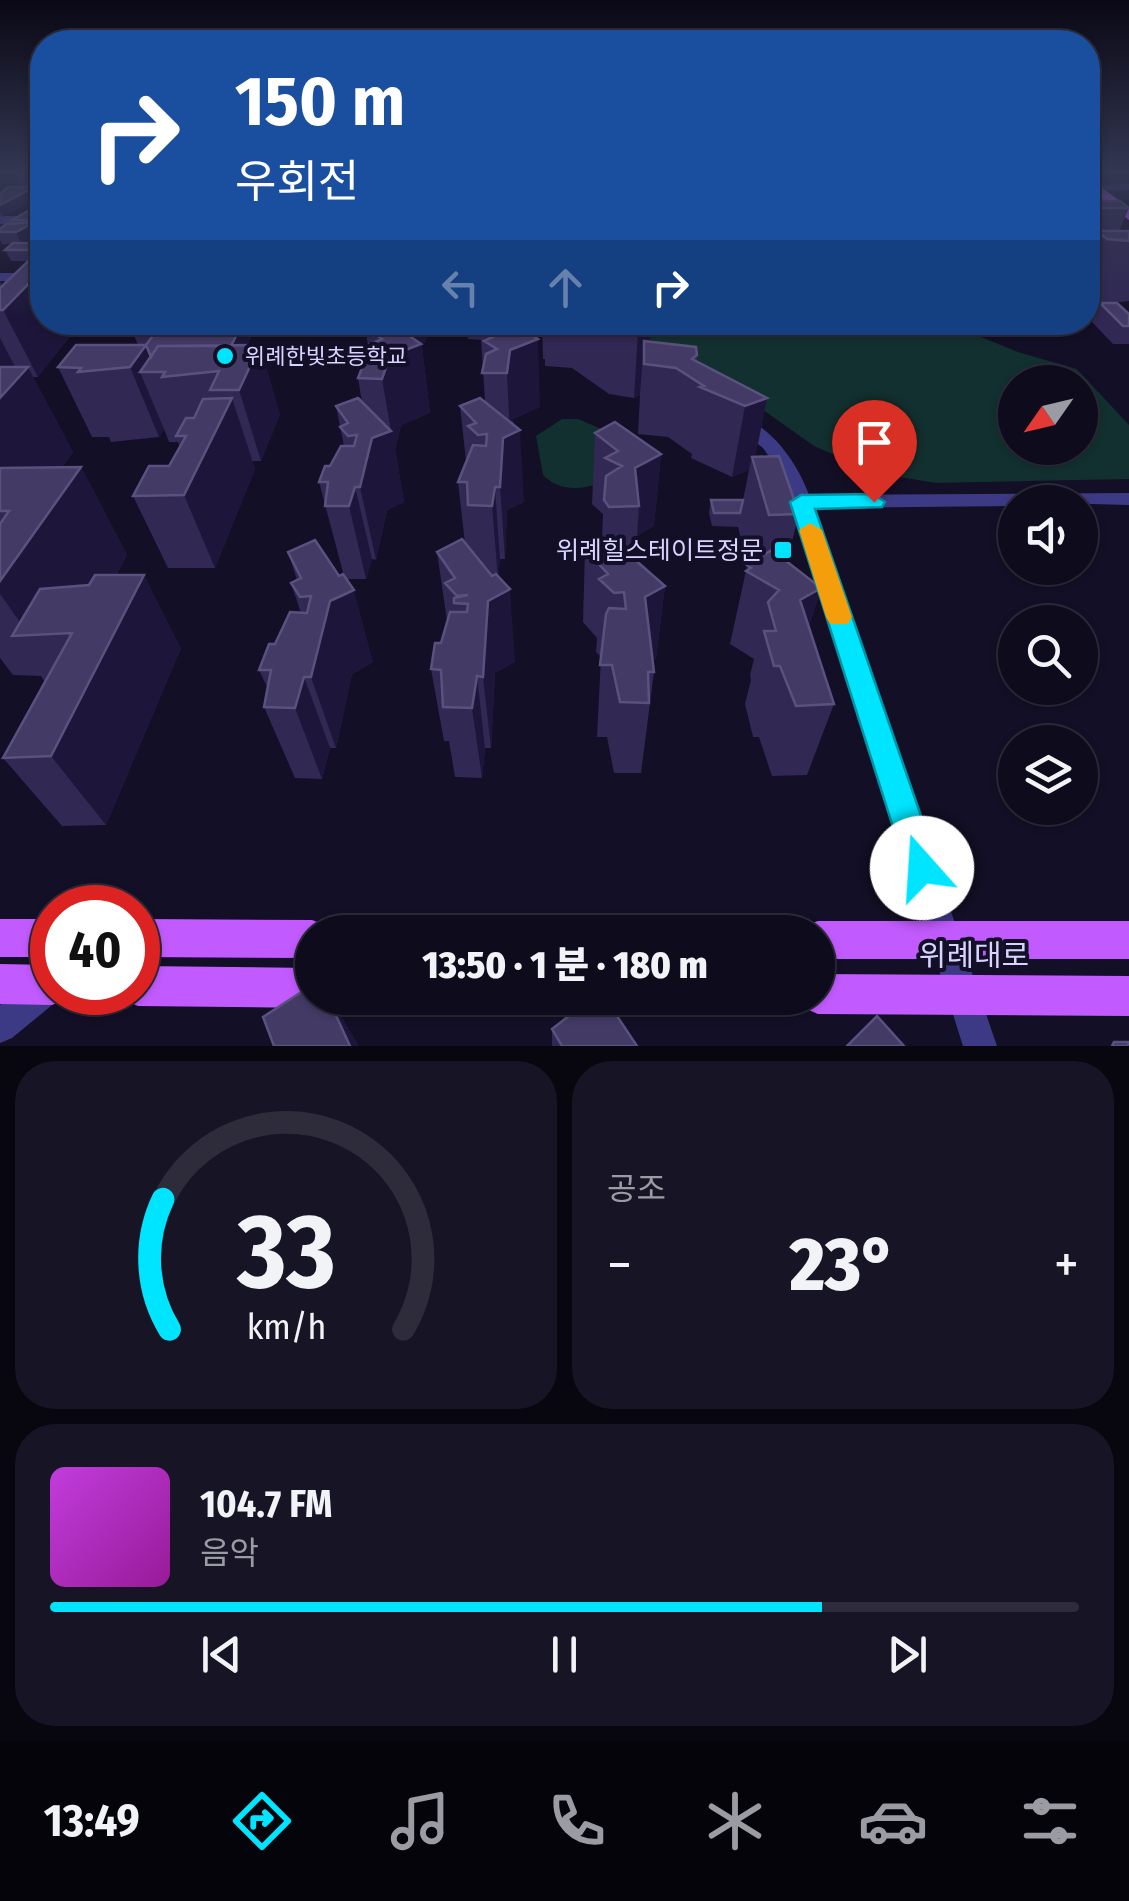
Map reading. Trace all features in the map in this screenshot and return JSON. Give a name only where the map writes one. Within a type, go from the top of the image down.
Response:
[{"type":"main road","points":[[0,938],[30,938]]},
{"type":"main road","points":[[160,938],[295,939]]},
{"type":"main road","name":"위례대로","points":[[835,940],[1129,940]]},
{"type":"main road","points":[[0,984],[30,985]]},
{"type":"main road","points":[[160,986],[295,988]]},
{"type":"main road","name":"위례대로","points":[[835,994],[1129,996]]},
{"type":"street","points":[[0,277],[30,277]]},
{"type":"street","points":[[723,409],[751,428],[783,460],[801,502],[980,1046]]},
{"type":"street","points":[[801,502],[1129,499]]},
{"type":"street","points":[[0,1026],[30,1002]]},
{"type":"green space","points":[[640,335],[976,335],[1063,365],[998,365],[998,465],[1098,465],[1098,392],[1129,425],[1129,479],[936,483],[875,473],[814,446],[699,365]]},
{"type":"green space","points":[[562,419],[578,419],[604,430],[608,480],[574,488],[558,485],[543,475],[536,436]]},
{"type":"building","points":[[30,222],[16,232],[0,232],[6,224]]},
{"type":"building","points":[[1100,231],[1129,231],[1129,241],[1107,239]]},
{"type":"building","points":[[13,243],[30,243],[30,250],[5,250]]},
{"type":"building","points":[[30,259],[30,282],[3,310],[0,288]]},
{"type":"building","points":[[1100,303],[1117,303],[1129,314],[1129,326],[1123,326]]},
{"type":"building","points":[[154,335],[236,335],[231,346],[158,346],[151,357],[146,345]]},
{"type":"building","points":[[376,335],[408,335],[421,344],[390,356],[382,379],[358,378],[365,360],[378,354],[366,346],[382,339]]},
{"type":"building","points":[[497,335],[531,335],[538,339],[510,350],[507,373],[482,373],[486,354],[497,349],[484,341]]},
{"type":"building","points":[[644,341],[696,347],[697,355],[692,359],[767,398],[745,406],[700,387],[704,386],[676,368],[644,364]]},
{"type":"building","points":[[76,345],[146,345],[130,367],[78,372],[81,368],[58,367]]},
{"type":"building","points":[[260,345],[239,390],[210,390],[219,371],[162,377],[165,372],[140,372],[158,346]]},
{"type":"building","points":[[0,367],[28,367],[0,398]]},
{"type":"building","points":[[232,398],[184,495],[133,496],[149,466],[169,466],[186,436],[176,436],[186,418],[194,418],[203,399]]},
{"type":"building","points":[[358,398],[391,431],[372,438],[360,487],[355,487],[349,506],[325,506],[328,482],[319,482],[325,466],[330,466],[341,446],[354,446],[357,435],[348,436],[340,427],[348,423],[336,406]]},
{"type":"building","points":[[480,398],[520,430],[503,438],[500,487],[495,487],[492,506],[468,505],[467,482],[458,482],[473,445],[486,446],[487,434],[478,435],[468,426],[476,423],[460,406]]},
{"type":"building","points":[[615,422],[661,454],[635,468],[639,506],[609,507],[604,500],[606,476],[622,466],[605,458],[618,451],[595,433]]},
{"type":"building","points":[[779,456],[799,514],[769,515],[752,457]]},
{"type":"building","points":[[81,467],[0,581],[0,524],[9,511],[0,511],[0,468]]},
{"type":"building","points":[[711,500],[743,500],[740,513],[714,513]]},
{"type":"building","points":[[608,536],[665,586],[645,597],[654,672],[648,672],[649,703],[620,702],[612,665],[600,665],[606,614],[609,608],[626,609],[624,592],[614,593],[599,579],[608,574],[585,549]]},
{"type":"building","points":[[462,539],[492,576],[496,574],[510,589],[488,601],[483,677],[477,676],[472,708],[443,707],[441,670],[431,669],[435,643],[441,643],[450,612],[467,612],[468,604],[454,603],[454,598],[468,595],[457,596],[445,583],[455,578],[437,552]]},
{"type":"building","points":[[315,540],[339,576],[343,574],[354,590],[330,601],[311,677],[304,677],[295,708],[264,707],[271,670],[259,670],[269,644],[275,644],[290,612],[307,613],[311,596],[300,597],[291,583],[301,578],[288,552]]},
{"type":"building","points":[[772,550],[821,588],[800,600],[834,704],[796,706],[780,666],[774,666],[764,631],[776,631],[768,602],[779,590],[746,571],[751,568],[747,565]]},
{"type":"building","points":[[95,575],[144,575],[51,756],[3,758],[72,633],[12,636],[40,589],[89,585]]},
{"type":"building","points":[[295,996],[295,1015],[336,1015],[350,1046],[274,1046],[263,1017]]},
{"type":"building","points":[[570,1015],[616,1015],[637,1046],[562,1046],[552,1029]]},
{"type":"building","points":[[877,1016],[904,1046],[847,1046]]},
{"type":"slow traffic","points":[[810,530],[839,617]]},
{"type":"place","name":"위례한빛초등학교","points":[[225,356]]},
{"type":"place","name":"위례힐스테이트정문","points":[[783,550]]},
{"type":"route","points":[[874,502],[801,502],[922,868]]}]
